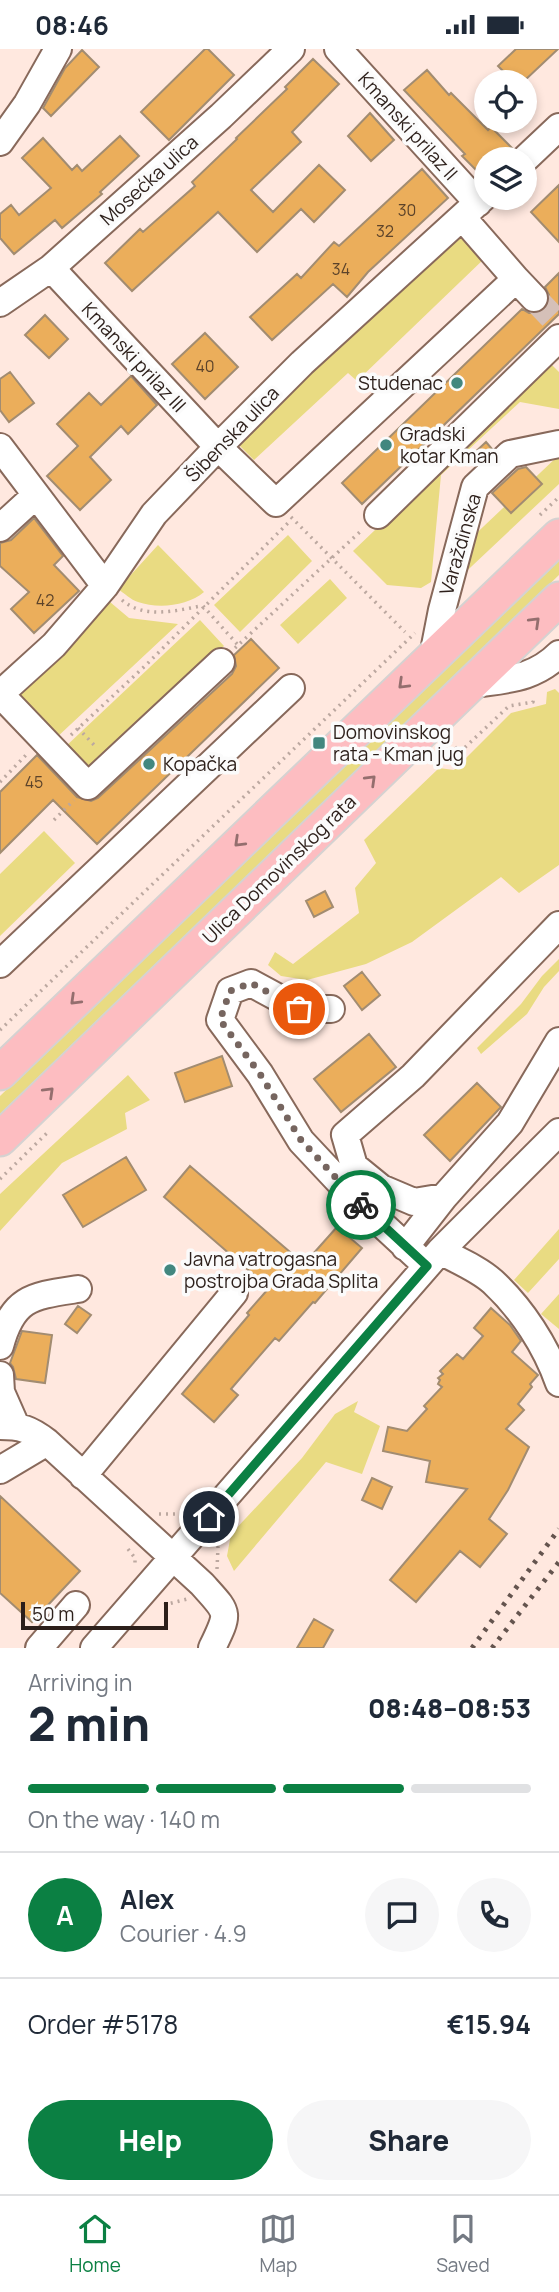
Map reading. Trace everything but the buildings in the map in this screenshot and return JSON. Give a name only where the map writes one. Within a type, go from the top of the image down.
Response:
[{"type":"main road","points":[[0,1073],[433,656],[547,528]]},
{"type":"main road","name":"Ulica Domovinskog rata","points":[[0,1139],[559,599]]},
{"type":"street","points":[[0,142],[27,104],[58,49]]},
{"type":"street","name":"Mosećka ulica","points":[[0,303],[51,268],[221,116],[291,49]]},
{"type":"street","name":"Kmanski prilaz II","points":[[338,49],[474,203]]},
{"type":"street","points":[[537,147],[559,127]]},
{"type":"street","name":"Šibenska ulica","points":[[230,653],[88,786],[0,694],[54,645],[105,586],[154,514],[218,447],[302,363],[474,207]]},
{"type":"street","name":"Kmanski prilaz II","points":[[284,511],[525,288],[479,210]]},
{"type":"street","name":"Kmanski prilaz III","points":[[51,268],[218,447],[284,511]]},
{"type":"street","points":[[378,515],[557,327]]},
{"type":"street","name":"Varaždinska","points":[[433,656],[442,610],[475,488],[510,454],[559,444]]},
{"type":"street","points":[[0,447],[105,586]]},
{"type":"street","points":[[0,528],[36,495]]},
{"type":"street","points":[[470,685],[531,675],[559,654]]},
{"type":"street","points":[[0,964],[291,688]]},
{"type":"street","points":[[444,1197],[414,1202],[381,1188],[354,1166],[345,1135],[414,1076],[559,925]]},
{"type":"street","points":[[331,1009],[299,1009],[251,983],[230,991],[220,1020],[260,1074],[301,1140],[362,1206],[405,1247],[491,1280],[525,1318],[554,1368],[559,1383]]},
{"type":"street","points":[[405,1247],[444,1197],[510,1123],[559,1041]]},
{"type":"street","points":[[94,1648],[433,1259],[559,1132]]},
{"type":"street","points":[[0,1346],[5,1326],[19,1306],[40,1295],[78,1289]]},
{"type":"street","points":[[83,1476],[234,1293]]},
{"type":"street","points":[[0,1375],[8,1426],[32,1431],[47,1442],[174,1558],[223,1607],[225,1622],[212,1648]]},
{"type":"street","points":[[0,1470],[47,1442]]},
{"type":"street","points":[[39,1648],[76,1605]]},
{"type":"path","points":[[547,528],[559,497]]},
{"type":"path","points":[[0,782],[146,664],[203,606],[284,511],[405,632]]},
{"type":"path","points":[[203,606],[230,653],[378,515]]},
{"type":"path","points":[[105,586],[133,610],[166,613],[203,606]]},
{"type":"path","points":[[0,1030],[143,891],[442,610]]},
{"type":"path","points":[[450,742],[460,752],[509,706],[533,702],[533,690]]},
{"type":"path","points":[[161,1608],[167,1603],[185,1601],[188,1598]]},
{"type":"shaded area","points":[[460,231],[486,257],[357,381],[348,373],[254,460],[239,445],[305,375]]},
{"type":"shaded area","points":[[550,363],[559,372],[559,409],[520,402],[441,475],[431,582],[421,588],[387,585],[353,551]]},
{"type":"shaded area","points":[[559,455],[559,484],[455,582],[465,544]]},
{"type":"shaded area","points":[[288,535],[312,561],[240,632],[214,605]]},
{"type":"shaded area","points":[[158,545],[204,592],[181,603],[154,605],[135,601],[118,589]]},
{"type":"shaded area","points":[[559,556],[559,575],[0,1114],[0,1096]]},
{"type":"shaded area","points":[[330,579],[347,598],[298,644],[280,625]]},
{"type":"shaded area","points":[[110,602],[129,618],[178,624],[55,739],[13,695]]},
{"type":"shaded area","points":[[200,620],[224,646],[90,773],[64,748]]},
{"type":"shaded area","points":[[555,689],[559,693],[559,865],[519,893],[501,877],[412,942],[366,964],[307,980],[281,976],[268,965],[275,952],[293,964],[359,913],[355,888],[376,863],[364,840],[439,768],[454,770],[511,713],[546,704],[547,692]]},
{"type":"shaded area","points":[[44,831],[75,863],[0,936],[0,874]]},
{"type":"shaded area","points":[[559,959],[559,971],[544,987],[527,1014],[481,1054],[477,1048],[521,1004]]},
{"type":"shaded area","points":[[128,1075],[150,1100],[125,1113],[127,1129],[62,1163],[0,1231],[0,1194]]},
{"type":"shaded area","points":[[559,1229],[559,1259],[528,1293],[514,1280]]},
{"type":"shaded area","points":[[559,1294],[559,1329],[541,1314]]},
{"type":"shaded area","points":[[358,1401],[354,1412],[380,1426],[362,1474],[326,1462],[234,1571],[227,1556],[231,1534],[302,1458],[335,1414]]},
{"type":"tunnel","points":[[534,298],[554,319]]},
{"type":"railway","points":[[472,1648],[559,1529]]},
{"type":"railway","points":[[492,1648],[559,1562]]},
{"type":"way so far","points":[[299,1009],[251,983],[230,991],[220,1020],[260,1074],[301,1140],[361,1205]]},
{"type":"place","name":"Studenac","points":[[457,383]]},
{"type":"place","name":"Gradski kotar Kman","points":[[386,445]]},
{"type":"place","name":"Domovinskog rata - Kman jug","points":[[319,743]]},
{"type":"place","name":"Kopačka","points":[[149,764]]},
{"type":"place","name":"Javna vatrogasna postrojba Grada Splita","points":[[170,1270]]},
{"type":"route","points":[[209,1517],[427,1266],[361,1205]]}]
